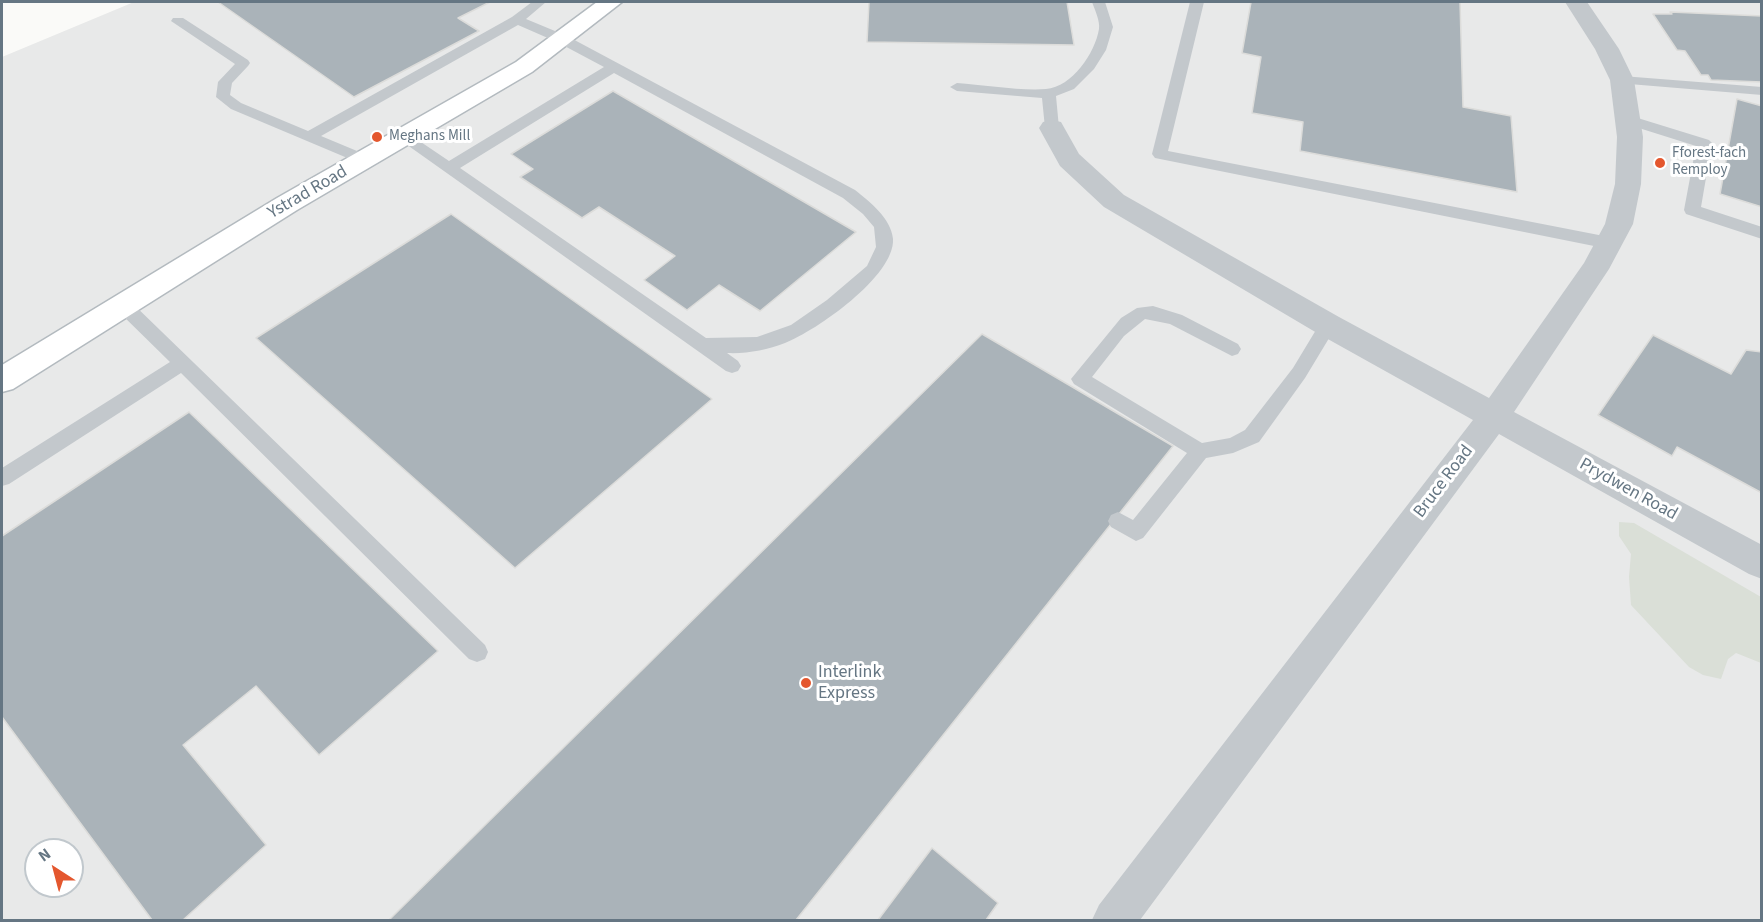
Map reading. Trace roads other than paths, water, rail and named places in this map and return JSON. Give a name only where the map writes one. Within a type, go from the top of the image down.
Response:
[{"type":"street","name":"Ystrad Road","points":[[2,380],[287,204],[524,67],[611,2]]},
{"type":"street","name":"Bruce Road","points":[[1114,921],[1494,416],[1595,269],[1619,224],[1628,184],[1630,137],[1622,80],[1607,50],[1576,2]]},
{"type":"street","name":"Prydwen Road","points":[[1052,128],[1058,145],[1071,162],[1089,182],[1114,201],[1328,325],[1761,563]]},
{"type":"lane","points":[[308,137],[517,20],[539,2]]},
{"type":"lane","points":[[957,87],[1048,94],[1069,86],[1089,66],[1099,50],[1106,27],[1099,2]]},
{"type":"lane","points":[[1197,2],[1160,154],[1609,243]]},
{"type":"lane","points":[[517,20],[562,39],[849,194],[875,216],[884,234],[886,245],[882,258],[873,270],[799,331],[752,345],[734,347],[702,345]]},
{"type":"lane","points":[[178,21],[243,63],[225,82],[223,97],[236,106],[364,160]]},
{"type":"lane","points":[[449,168],[614,67]]},
{"type":"lane","points":[[1622,80],[1761,91]]},
{"type":"lane","points":[[1048,94],[1052,128]]},
{"type":"lane","points":[[1628,120],[1704,143],[1692,210],[1761,233]]},
{"type":"lane","points":[[404,136],[732,366]]},
{"type":"lane","points":[[123,305],[477,652]]},
{"type":"lane","points":[[1232,349],[1191,327],[1160,314],[1143,313],[1130,321],[1080,379],[1200,451],[1233,445],[1252,436],[1299,373],[1328,325]]},
{"type":"lane","points":[[2,478],[182,363]]},
{"type":"lane","points":[[1118,521],[1136,532],[1200,451]]},
{"type":"place","name":"Meghans Mill","points":[[377,137]]},
{"type":"place","name":"Fforest-fach Remploy","points":[[1660,163]]},
{"type":"place","name":"Interlink Express","points":[[806,683]]}]
